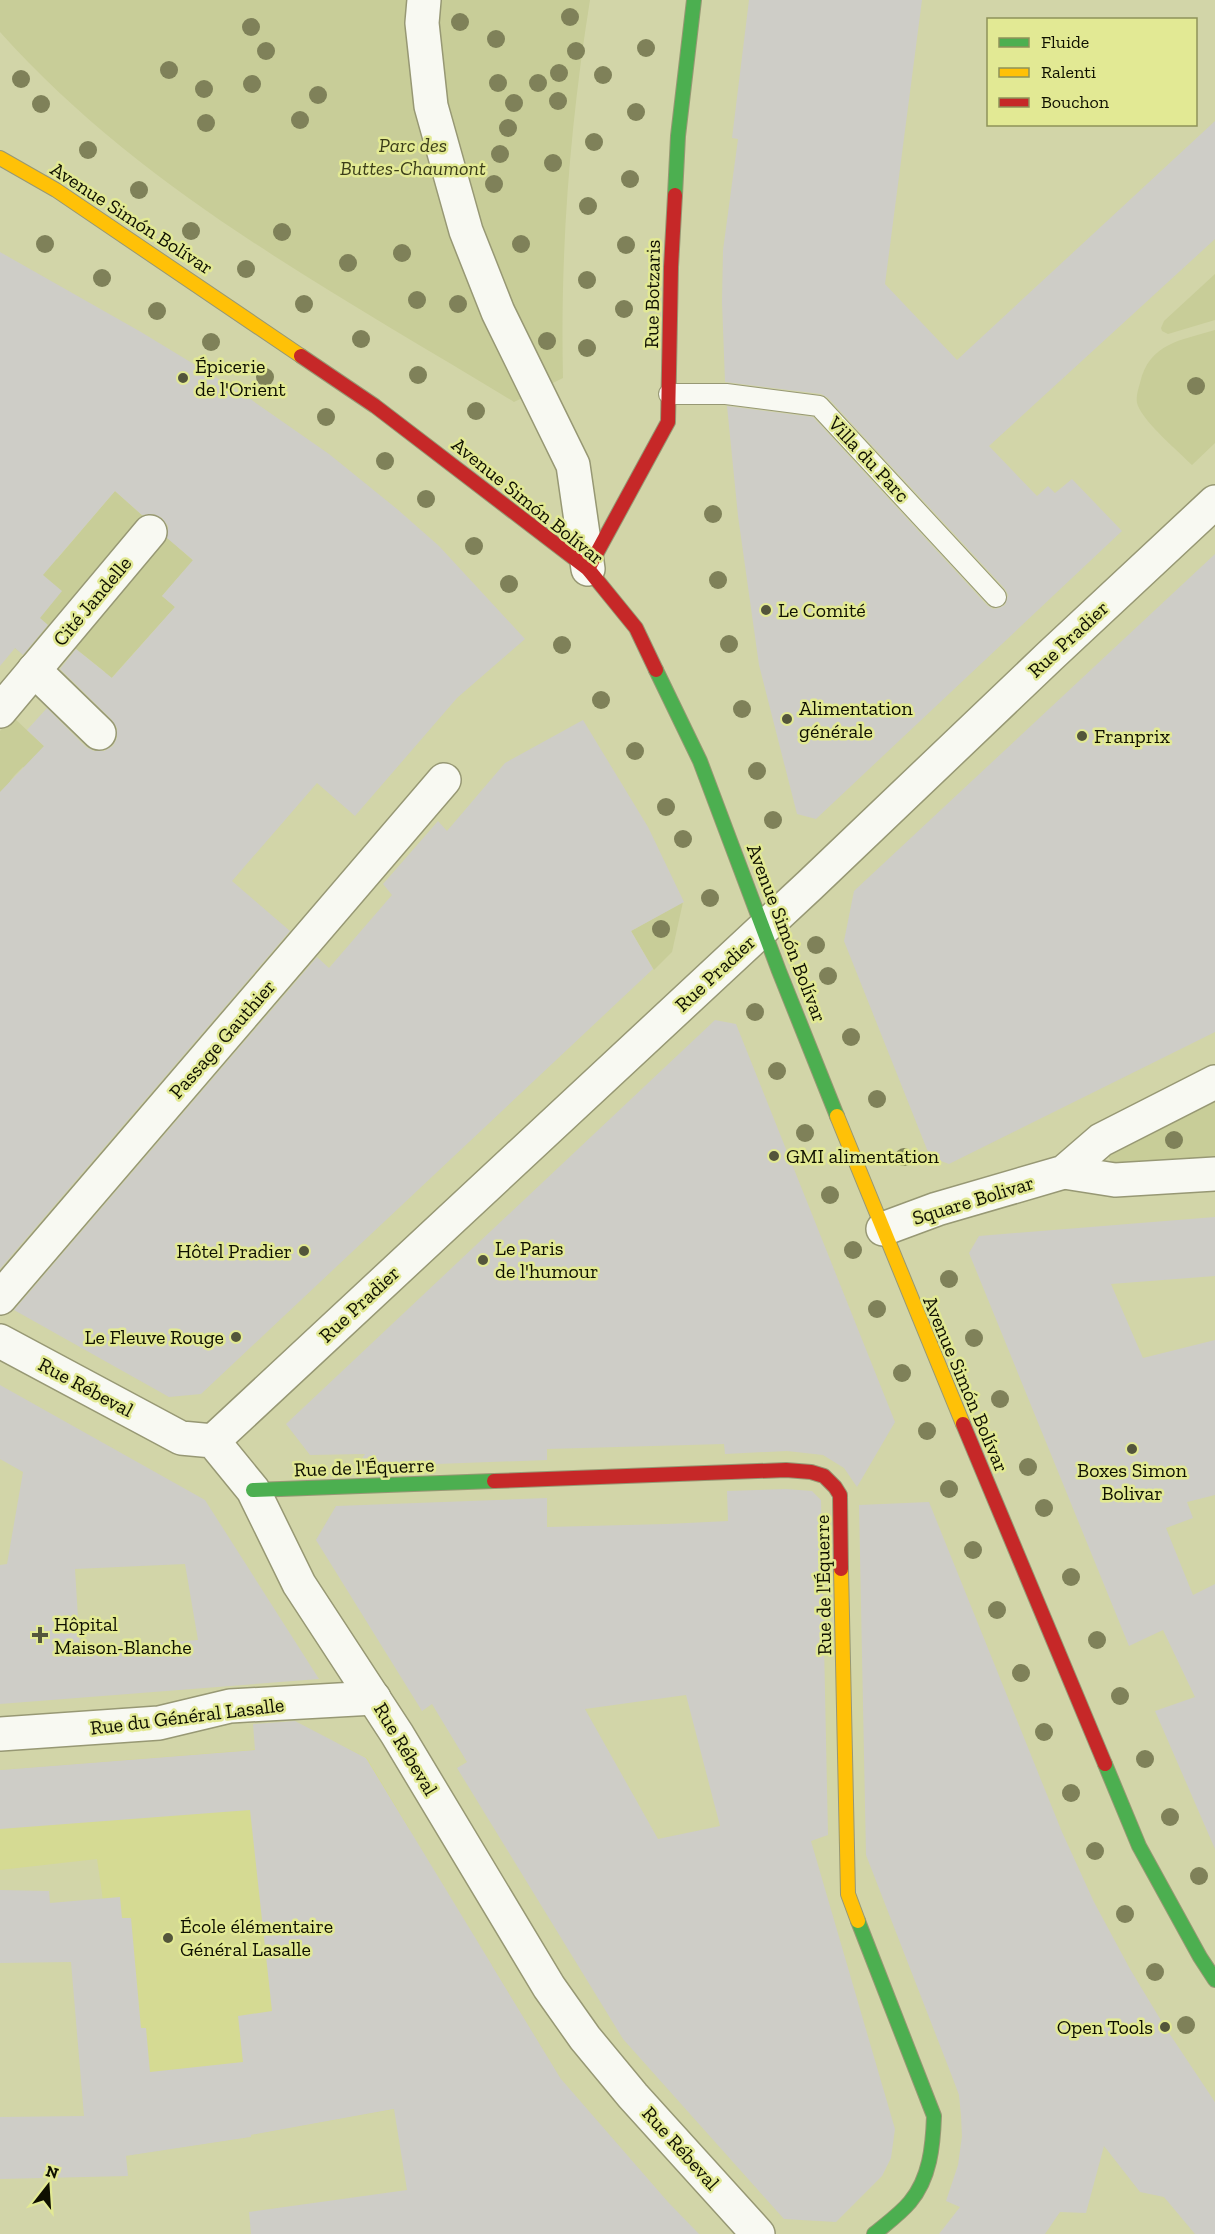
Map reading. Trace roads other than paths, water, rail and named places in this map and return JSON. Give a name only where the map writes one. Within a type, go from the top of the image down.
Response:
[{"type":"main road","name":"Rue Botzaris","points":[[588,569],[668,423],[671,267],[678,136],[694,0]]},
{"type":"main road","name":"Avenue Simón Bolívar","points":[[0,158],[66,196],[375,405],[588,569],[636,628],[700,761],[762,928],[883,1229],[973,1451],[1139,1846],[1215,1980]]},
{"type":"main road","name":"Rue de l'Équerre","points":[[253,1490],[786,1470],[813,1472],[834,1482],[840,1494],[841,1503],[848,1894],[934,2116],[934,2144],[927,2172],[910,2202],[874,2234]]},
{"type":"street","points":[[424,0],[422,23],[431,106],[463,220],[498,312],[573,465],[588,569]]},
{"type":"street","name":"Rue Pradier","points":[[213,1442],[1215,502]]},
{"type":"street","name":"Cité Jandelle","points":[[0,711],[150,532]]},
{"type":"street","points":[[34,670],[99,733]]},
{"type":"street","name":"Passage Gauthier","points":[[0,1298],[444,780]]},
{"type":"street","name":"Square Bolivar","points":[[883,1229],[937,1209],[1064,1172],[1101,1140],[1215,1082]]},
{"type":"street","name":"Square Bolivar","points":[[1064,1172],[1115,1180],[1215,1174]]},
{"type":"street","name":"Rue Rébeval","points":[[0,1341],[181,1438],[213,1442],[253,1490],[299,1584],[374,1698],[549,1987],[579,2030],[633,2096],[758,2234]]},
{"type":"street","name":"Rue du Général Lasalle","points":[[0,1734],[159,1723],[230,1707],[374,1698]]},
{"type":"lane","name":"Villa du Parc","points":[[669,394],[726,394],[819,406],[996,597]]},
{"type":"place","name":"Épicerie de l'Orient","points":[[183,378]]},
{"type":"place","name":"Le Comité","points":[[766,610]]},
{"type":"place","name":"Alimentation générale","points":[[787,719]]},
{"type":"place","name":"Franprix","points":[[1082,736]]},
{"type":"place","name":"GMI alimentation","points":[[774,1156]]},
{"type":"place","name":"Hôtel Pradier","points":[[304,1251]]},
{"type":"place","name":"Le Paris de l'humour","points":[[483,1260]]},
{"type":"place","name":"Le Fleuve Rouge","points":[[236,1337]]},
{"type":"place","name":"Boxes Simon Bolivar","points":[[1132,1449]]},
{"type":"place","name":"Hôpital Maison-Blanche","points":[[40,1635]]},
{"type":"place","name":"École élémentaire Général Lasalle","points":[[168,1938]]},
{"type":"place","name":"Open Tools","points":[[1165,2027]]},
{"type":"park label","name":"Parc des Buttes-Chaumont","points":[[413,156]]}]
